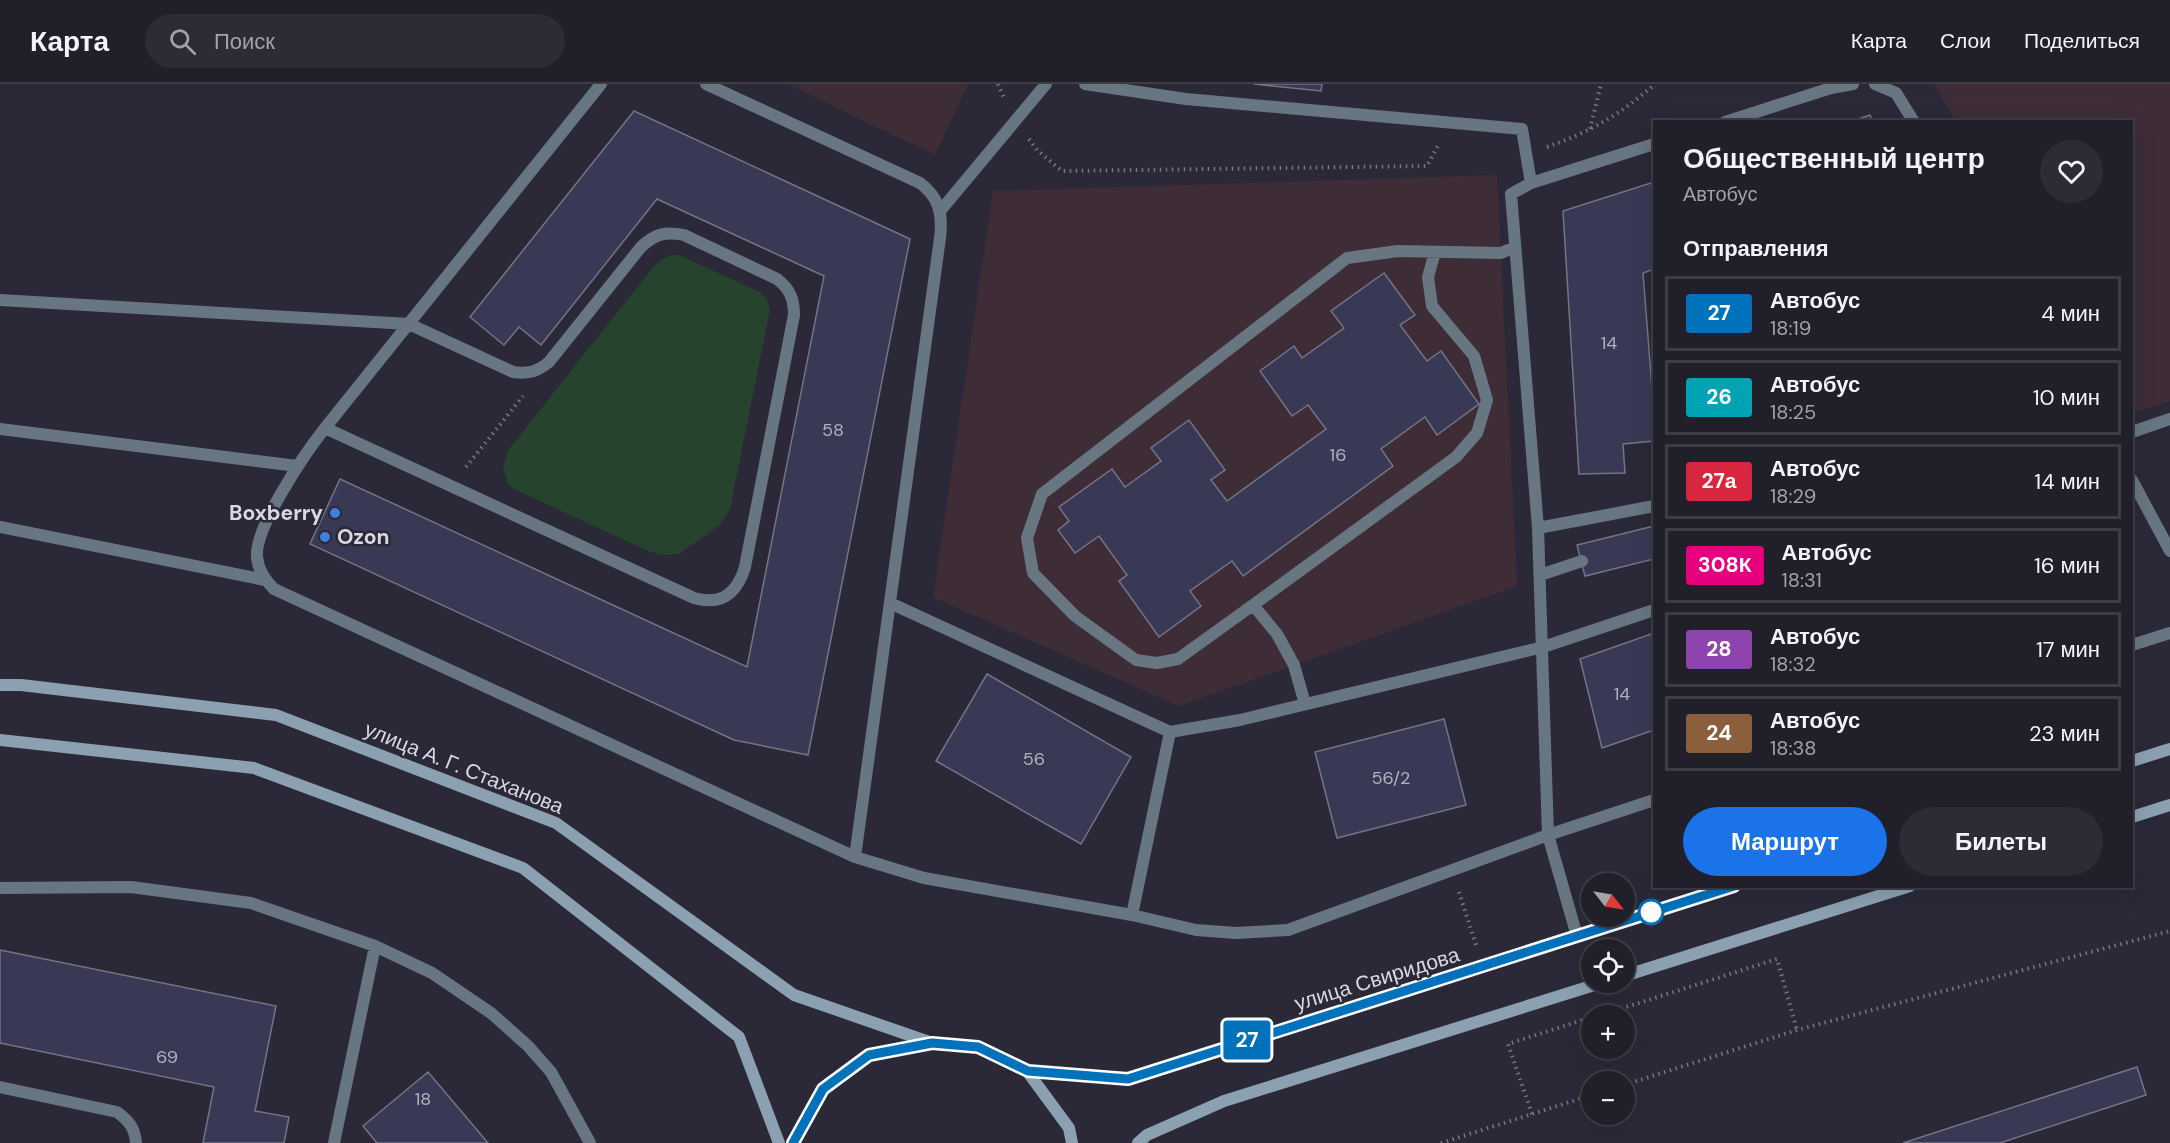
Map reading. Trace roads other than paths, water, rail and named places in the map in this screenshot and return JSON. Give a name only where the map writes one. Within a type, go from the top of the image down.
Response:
[{"type":"main road","name":"улица А. Г. Стаханова","points":[[0,685],[21,685],[265,713],[287,719],[556,823],[794,994],[932,1043]]},
{"type":"main road","points":[[0,740],[254,768],[523,868],[739,1037],[779,1143]]},
{"type":"main road","points":[[2133,761],[2170,749]]},
{"type":"main road","points":[[2133,817],[2170,805]]},
{"type":"main road","name":"улица Свиридова","points":[[1028,1071],[1128,1079],[1728,888]]},
{"type":"main road","points":[[1635,973],[1904,888]]},
{"type":"main road","points":[[1138,1143],[1147,1135],[1224,1101],[1581,989]]},
{"type":"main road","points":[[793,1143],[823,1089],[869,1055],[932,1043],[978,1047],[1028,1071],[1069,1128],[1072,1143]]},
{"type":"street","points":[[601,84],[297,466],[281,493],[258,544],[257,557],[260,571],[274,589],[855,857],[924,878],[1132,915],[1196,930],[1236,933],[1288,930],[1548,835],[1653,800]]},
{"type":"street","points":[[706,84],[920,183],[936,198],[941,210],[940,238],[855,857]]},
{"type":"street","points":[[941,210],[1046,84]]},
{"type":"street","points":[[1085,84],[1186,99],[1522,129],[1531,183]]},
{"type":"street","points":[[1731,120],[1831,88],[1853,84]]},
{"type":"street","points":[[1875,84],[1896,93],[1913,120]]},
{"type":"street","points":[[1577,936],[1548,835],[1538,528],[1511,194],[1531,183],[1653,144]]},
{"type":"street","points":[[0,300],[409,324],[513,372],[532,372],[541,369],[549,362],[641,247],[651,238],[661,234],[672,232],[684,236],[777,279],[786,285],[791,295],[794,315],[744,567],[738,585],[732,592],[720,599],[704,601],[694,598],[325,428]]},
{"type":"street","points":[[1435,252],[1428,277],[1432,306],[1474,356],[1487,400],[1477,433],[1456,457],[1178,659],[1157,663],[1136,660],[1075,616],[1033,573],[1027,538],[1042,494],[1347,258],[1398,251],[1501,253],[1515,247]]},
{"type":"street","points":[[2133,432],[2170,419]]},
{"type":"street","points":[[0,429],[297,466]]},
{"type":"street","points":[[2133,482],[2170,551]]},
{"type":"street","points":[[1538,528],[1653,506]]},
{"type":"street","points":[[0,527],[265,580]]},
{"type":"street","points":[[1540,575],[1581,561]]},
{"type":"street","points":[[890,603],[1170,732],[1240,720],[1543,647],[1653,610]]},
{"type":"street","points":[[1253,605],[1277,633],[1294,664],[1305,704]]},
{"type":"street","points":[[2133,645],[2170,633]]},
{"type":"street","points":[[1132,915],[1170,732]]},
{"type":"street","points":[[0,888],[132,887],[251,903],[375,946],[432,973],[491,1013],[528,1046],[551,1072],[590,1143]]},
{"type":"street","points":[[334,1143],[375,946]]},
{"type":"street","points":[[0,1087],[117,1112],[129,1121],[135,1132],[136,1143]]},
{"type":"place","name":"Boxberry","points":[[335,513]]},
{"type":"place","name":"Ozon","points":[[325,537]]}]
